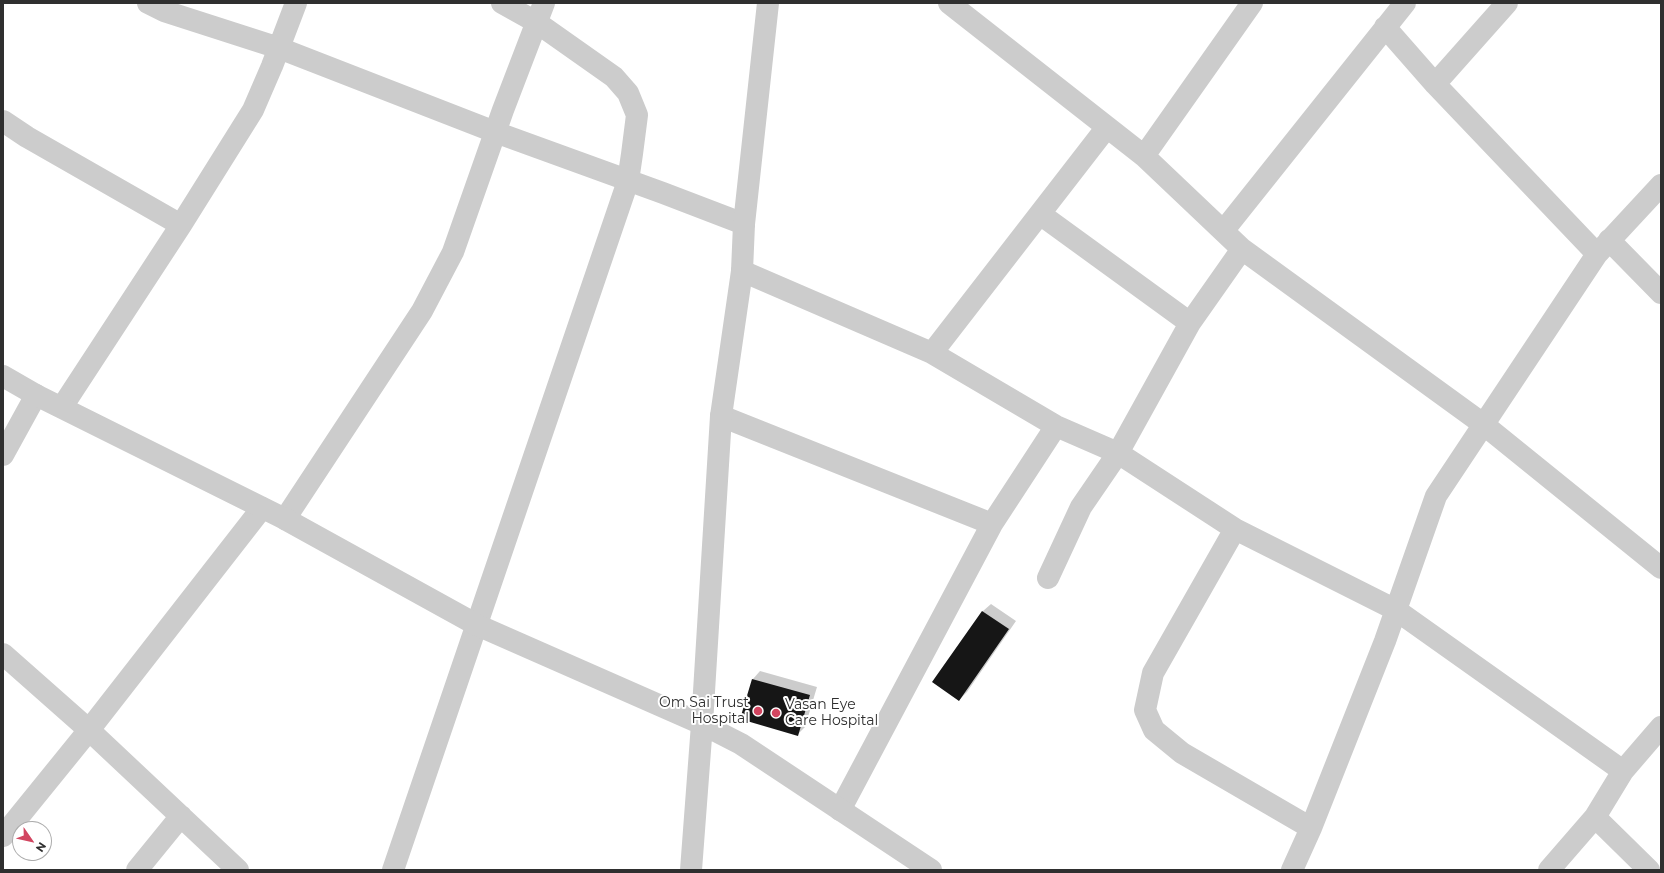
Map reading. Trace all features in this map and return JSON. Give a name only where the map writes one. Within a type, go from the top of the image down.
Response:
[{"type":"street","points":[[148,3],[164,11],[279,48],[495,132],[744,224]]},
{"type":"street","points":[[62,406],[181,225],[253,110],[296,3]]},
{"type":"street","points":[[393,870],[628,181],[637,115],[628,93],[614,77],[540,13],[502,3]]},
{"type":"street","points":[[691,870],[702,724],[721,416],[742,271],[744,224],[768,3]]},
{"type":"street","points":[[949,3],[1144,156],[1224,230],[1242,249],[1483,424],[1661,568]]},
{"type":"street","points":[[1144,156],[1252,3]]},
{"type":"street","points":[[1224,230],[1385,26],[1405,3]]},
{"type":"street","points":[[1435,84],[1507,3]]},
{"type":"street","points":[[285,519],[422,311],[453,252],[495,132],[540,13]]},
{"type":"street","points":[[1385,26],[1435,84],[1603,247],[1661,293]]},
{"type":"street","points":[[3,121],[28,137],[181,225]]},
{"type":"street","points":[[932,353],[1107,127]]},
{"type":"street","points":[[1292,870],[1311,828],[1396,610],[1436,496],[1603,247],[1661,185]]},
{"type":"street","points":[[1040,214],[1190,323]]},
{"type":"street","points":[[1048,578],[1081,508],[1118,453],[1190,323],[1242,249]]},
{"type":"street","points":[[742,271],[932,353],[1056,426],[1118,453],[1235,529],[1396,610],[1623,771]]},
{"type":"street","points":[[3,376],[36,395],[62,406],[285,519],[477,625],[702,724],[741,744],[931,870]]},
{"type":"street","points":[[3,455],[36,395]]},
{"type":"street","points":[[721,416],[992,524]]},
{"type":"street","points":[[840,810],[992,524],[1056,426]]},
{"type":"street","points":[[3,836],[262,508]]},
{"type":"street","points":[[1235,529],[1153,673],[1144,710],[1154,730],[1182,753],[1311,828]]},
{"type":"street","points":[[3,654],[88,730],[238,870]]},
{"type":"street","points":[[1549,870],[1595,817],[1623,771],[1661,727]]},
{"type":"street","points":[[137,870],[181,816]]},
{"type":"street","points":[[1595,817],[1649,870]]},
{"type":"building","points":[[982,611],[1009,629],[959,701],[932,682]]},
{"type":"building","points":[[752,679],[810,695],[798,736],[740,719]]},
{"type":"place","name":"Om Sai Trust Hospital","points":[[758,711]]},
{"type":"place","name":"Vasan Eye Care Hospital","points":[[776,713]]}]
